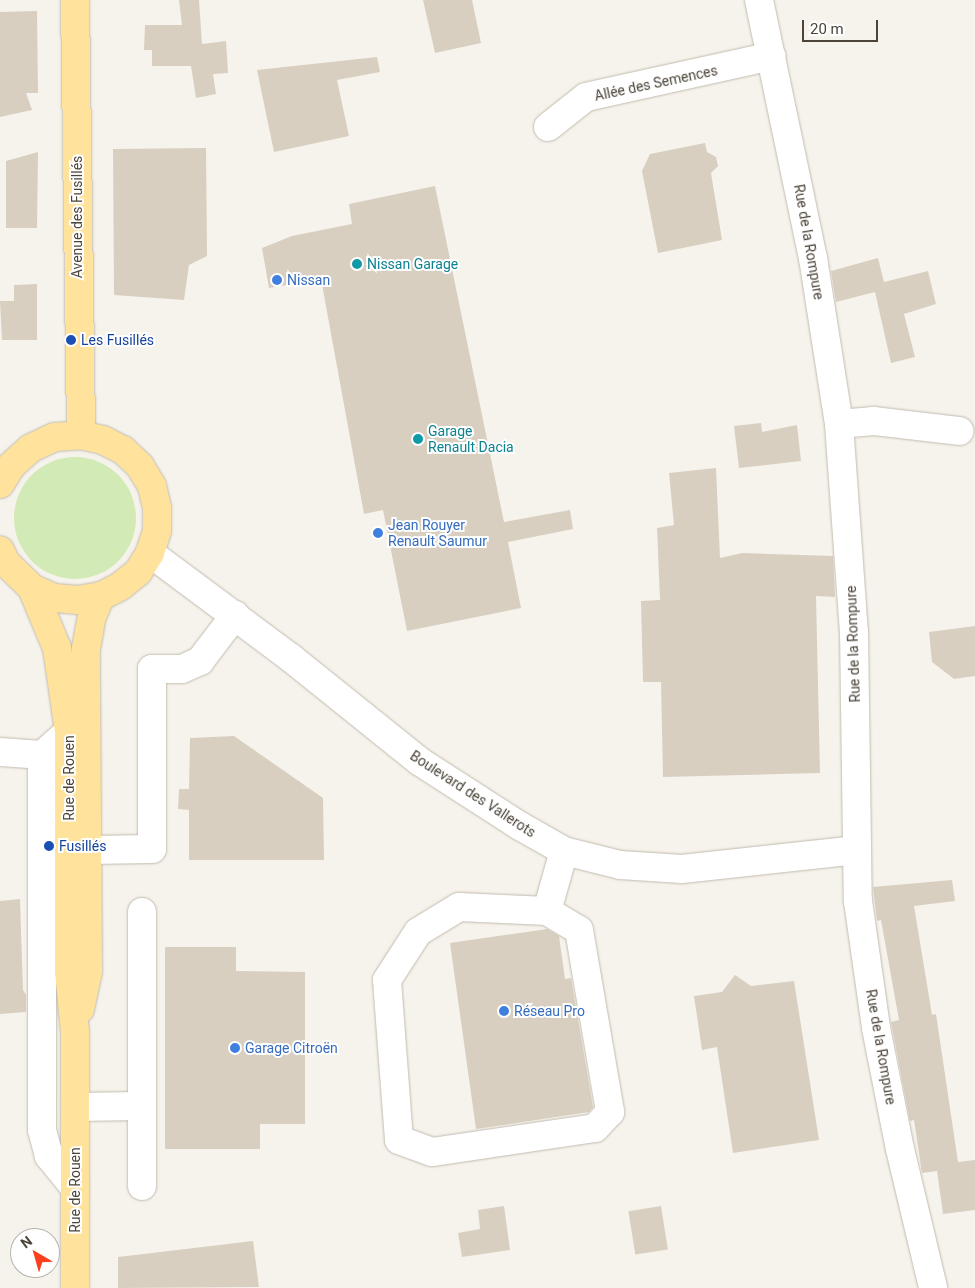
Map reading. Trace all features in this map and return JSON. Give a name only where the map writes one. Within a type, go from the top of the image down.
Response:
[{"type":"main road","name":"Avenue des Fusillés","points":[[75,0],[81,435]]},
{"type":"main road","points":[[0,550],[6,563],[32,588],[54,598],[78,600],[101,596],[121,586],[138,572],[150,553],[157,531],[158,508],[148,479],[140,466],[123,450],[103,440],[81,435],[47,441],[31,448],[4,469]]},
{"type":"main road","name":"Rue de Rouen","points":[[32,588],[57,648],[69,731],[88,971],[76,1032],[75,1288]]},
{"type":"main road","name":"Rue de Rouen","points":[[79,846],[86,649],[92,616],[101,596]]},
{"type":"street","name":"Rue de la Rompure","points":[[759,0],[813,258],[840,424],[854,631],[858,901],[876,1028],[900,1149],[933,1288]]},
{"type":"street","name":"Allée des Semences","points":[[548,127],[586,97],[772,56]]},
{"type":"street","points":[[840,424],[874,421],[959,431]]},
{"type":"street","name":"Boulevard des Vallerots","points":[[150,553],[235,616],[419,761],[564,850],[620,865],[682,869],[857,850]]},
{"type":"street","points":[[79,846],[152,849],[152,669],[182,669],[200,661],[235,616]]},
{"type":"street","points":[[1,753],[42,755],[69,731]]},
{"type":"street","points":[[42,755],[42,1130],[49,1156],[75,1188]]},
{"type":"street","points":[[547,911],[564,850]]},
{"type":"street","points":[[459,907],[547,911],[579,930],[610,1112],[595,1128],[432,1152],[399,1140],[387,980],[418,932],[459,907]]},
{"type":"street","points":[[142,912],[142,1186]]},
{"type":"street","points":[[75,1107],[142,1106]]},
{"type":"green space","points":[[75,457],[98,461],[118,475],[132,495],[136,518],[132,541],[118,561],[98,575],[75,579],[52,575],[32,561],[18,541],[14,518],[18,495],[32,475],[52,461]]},
{"type":"building","points":[[179,0],[199,0],[202,44],[226,41],[228,73],[213,74],[216,94],[196,98],[191,66],[152,66],[152,50],[144,50],[145,25],[182,25]]},
{"type":"building","points":[[423,0],[472,0],[481,43],[435,53]]},
{"type":"building","points":[[37,11],[38,93],[26,93],[32,110],[0,117],[0,12]]},
{"type":"building","points":[[377,57],[380,72],[337,80],[349,136],[274,152],[257,70]]},
{"type":"building","points":[[705,143],[707,152],[716,157],[718,166],[711,173],[722,240],[658,253],[642,171],[650,154]]},
{"type":"building","points":[[206,148],[207,256],[189,265],[184,300],[114,295],[113,149]]},
{"type":"building","points":[[38,152],[37,228],[6,228],[6,161]]},
{"type":"building","points":[[435,186],[504,522],[570,510],[573,529],[508,542],[521,608],[407,631],[383,510],[364,514],[321,279],[269,288],[262,248],[292,236],[352,224],[349,204]]},
{"type":"building","points":[[878,258],[884,282],[928,271],[936,304],[904,314],[915,357],[891,363],[875,292],[836,302],[831,271]]},
{"type":"building","points":[[37,284],[37,340],[2,340],[0,301],[14,301],[14,285]]},
{"type":"building","points":[[761,423],[762,432],[797,425],[801,461],[739,468],[734,426]]},
{"type":"building","points":[[716,468],[720,558],[742,553],[833,556],[835,597],[816,596],[820,773],[663,777],[661,682],[643,682],[641,601],[660,600],[657,528],[674,525],[669,473]]},
{"type":"building","points":[[975,626],[975,676],[954,679],[932,662],[929,632]]},
{"type":"building","points":[[234,736],[323,798],[324,860],[189,860],[189,810],[178,809],[179,789],[189,789],[190,738]]},
{"type":"building","points":[[952,880],[955,901],[914,906],[932,1015],[936,1014],[958,1162],[975,1160],[975,1210],[943,1214],[937,1171],[922,1173],[914,1120],[910,1121],[891,1022],[899,1020],[881,920],[877,921],[873,887]]},
{"type":"building","points":[[20,899],[23,990],[26,995],[26,1012],[0,1014],[0,901]]},
{"type":"building","points":[[547,929],[559,936],[565,979],[571,978],[593,1107],[589,1112],[476,1129],[450,943]]},
{"type":"building","name":"Garage Citroën","points":[[165,947],[236,947],[236,971],[305,972],[305,1124],[260,1124],[260,1149],[165,1149]]},
{"type":"building","points":[[735,975],[751,986],[794,981],[819,1140],[733,1153],[717,1047],[702,1050],[694,996],[722,992]]},
{"type":"building","points":[[504,1206],[510,1250],[462,1257],[458,1233],[480,1229],[478,1210]]},
{"type":"building","points":[[661,1206],[668,1249],[635,1255],[628,1211]]},
{"type":"building","points":[[253,1241],[259,1287],[118,1288],[118,1257]]},
{"type":"place","name":"Nissan Garage","points":[[357,264]]},
{"type":"place","name":"Nissan","points":[[277,280]]},
{"type":"place","name":"Les Fusillés","points":[[71,340]]},
{"type":"place","name":"Garage Renault Dacia","points":[[418,439]]},
{"type":"place","name":"Jean Rouyer Renault Saumur","points":[[378,533]]},
{"type":"place","name":"Fusillés","points":[[49,846]]},
{"type":"place","name":"Réseau Pro","points":[[504,1011]]},
{"type":"place","name":"Garage Citroën","points":[[235,1048]]}]
